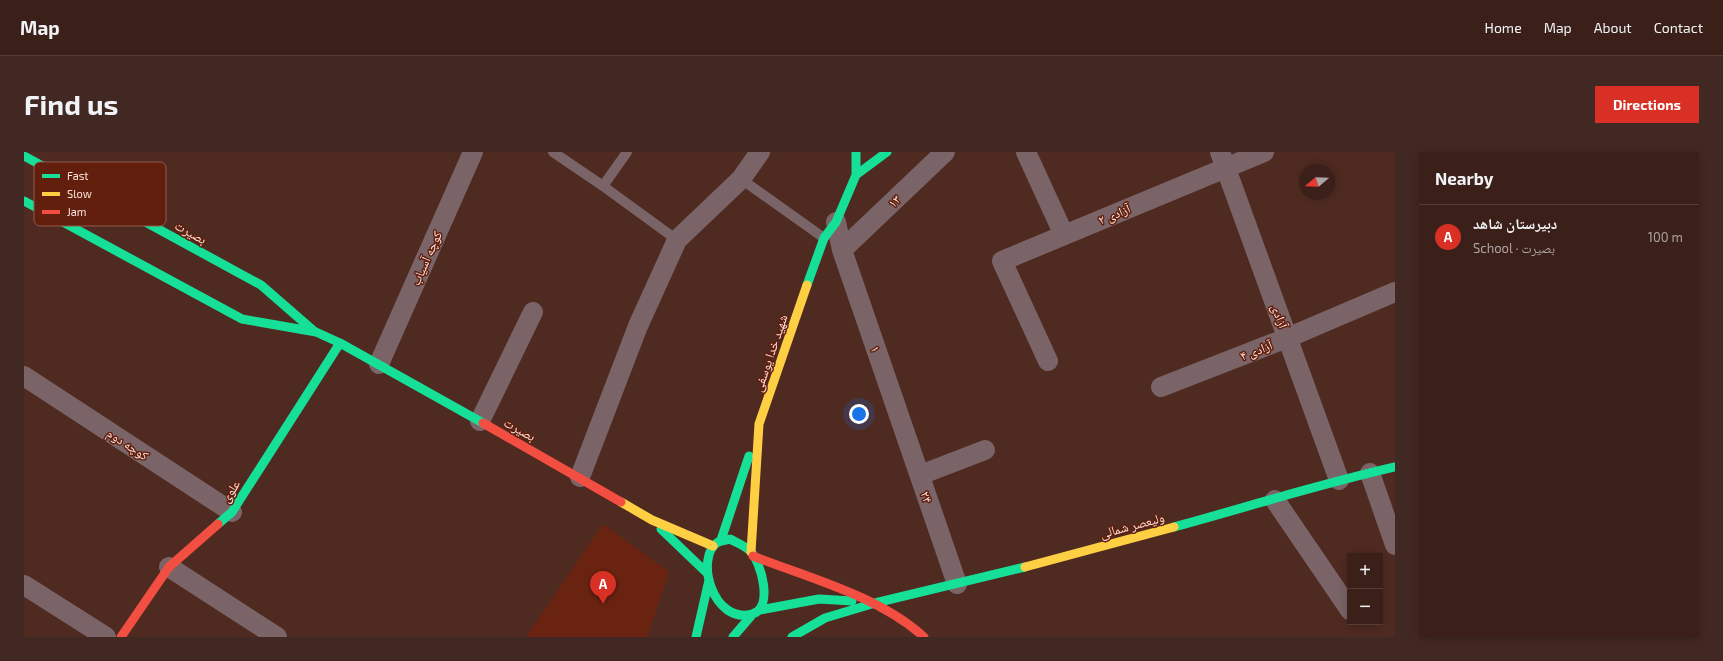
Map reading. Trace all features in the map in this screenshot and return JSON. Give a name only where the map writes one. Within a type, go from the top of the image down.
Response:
[{"type":"street","name":"کوچه آسیاب","points":[[379,364],[473,152]]},
{"type":"street","points":[[580,477],[638,326],[677,240],[741,179],[760,152]]},
{"type":"street","name":"شهید خدا یوسفی","points":[[752,554],[759,424],[824,238],[836,222],[856,175],[856,152]]},
{"type":"street","points":[[856,175],[885,156],[887,152]]},
{"type":"street","name":"۱۳","points":[[842,250],[945,152]]},
{"type":"street","points":[[1026,152],[1064,235]]},
{"type":"street","name":"آزادی ۲","points":[[1048,361],[1002,261],[1064,235],[1223,160],[1264,152]]},
{"type":"street","name":"بصیرت","points":[[24,156],[35,162]]},
{"type":"street","name":"آزادی","points":[[1223,160],[1338,480]]},
{"type":"street","name":"بصیرت","points":[[24,201],[34,206]]},
{"type":"street","name":"۱","points":[[836,222],[842,250],[920,475]]},
{"type":"street","name":"بصیرت","points":[[70,226],[242,319],[316,332],[340,343],[580,477],[652,520],[713,546]]},
{"type":"street","name":"بصیرت","points":[[153,226],[261,285],[316,332]]},
{"type":"street","name":"آزادی ۴","points":[[1161,388],[1287,338],[1395,292]]},
{"type":"street","points":[[480,421],[533,312]]},
{"type":"street","name":"علوی","points":[[121,637],[169,567],[232,512],[340,343]]},
{"type":"street","name":"کوچه دوم","points":[[24,376],[232,512]]},
{"type":"street","points":[[722,540],[759,424]]},
{"type":"street","name":"۲۴","points":[[957,584],[920,475],[985,450]]},
{"type":"street","name":"ولیعصر شمالی","points":[[875,603],[957,584],[1275,500],[1338,480],[1395,467]]},
{"type":"street","points":[[1370,473],[1395,545]]},
{"type":"street","points":[[1275,500],[1347,606]]},
{"type":"street","points":[[652,520],[709,577],[717,599],[729,612],[737,616],[751,616]]},
{"type":"street","points":[[696,637],[709,577],[708,555],[713,546],[722,540],[730,539],[752,554],[875,603],[913,627],[924,637]]},
{"type":"street","points":[[752,554],[763,581],[764,598],[760,610]]},
{"type":"street","points":[[169,567],[277,637]]},
{"type":"street","points":[[24,585],[106,637]]},
{"type":"street","points":[[733,637],[751,616],[760,610],[819,599],[875,603]]},
{"type":"street","points":[[792,637],[825,618],[875,603]]},
{"type":"lane","points":[[553,152],[603,186],[677,240]]},
{"type":"lane","points":[[603,186],[627,152]]},
{"type":"lane","points":[[741,179],[824,238]]},
{"type":"shaded area","points":[[603,524],[669,572],[647,637],[526,637]]},
{"type":"traffic: fast","points":[[807,285],[824,238],[836,222],[856,175],[856,152]]},
{"type":"traffic: fast","points":[[856,175],[887,152]]},
{"type":"traffic: fast","points":[[24,156],[35,162]]},
{"type":"traffic: fast","points":[[24,201],[34,206]]},
{"type":"traffic: fast","points":[[70,226],[242,319],[316,332],[340,343],[483,423]]},
{"type":"traffic: fast","points":[[153,226],[261,285],[315,332]]},
{"type":"traffic: fast","points":[[218,524],[232,512],[340,343]]},
{"type":"traffic: fast","points":[[721,540],[749,456]]},
{"type":"traffic: fast","points":[[1174,527],[1311,488],[1395,467]]},
{"type":"traffic: fast","points":[[661,529],[708,574]]},
{"type":"traffic: fast","points":[[730,539],[744,546],[751,552],[762,575],[764,585],[763,603],[759,610],[752,614],[738,615],[727,610],[718,600],[711,588],[708,574],[708,561],[711,550],[718,542],[730,539]]},
{"type":"traffic: fast","points":[[792,637],[825,618],[875,603],[1025,567]]},
{"type":"traffic: fast","points":[[696,637],[709,580]]},
{"type":"traffic: fast","points":[[760,610],[819,599],[852,601]]},
{"type":"traffic: fast","points":[[733,637],[751,616]]},
{"type":"traffic: slow","points":[[751,552],[759,424],[807,285]]},
{"type":"traffic: slow","points":[[621,502],[652,520],[713,546]]},
{"type":"traffic: slow","points":[[1025,567],[1174,527]]},
{"type":"traffic: jam","points":[[483,423],[621,502]]},
{"type":"traffic: jam","points":[[121,637],[169,567],[218,524]]},
{"type":"traffic: jam","points":[[753,556],[820,580],[865,599],[886,610],[924,637]]},
{"type":"place","name":"دبیرستان شاهد","points":[[603,604]]}]
